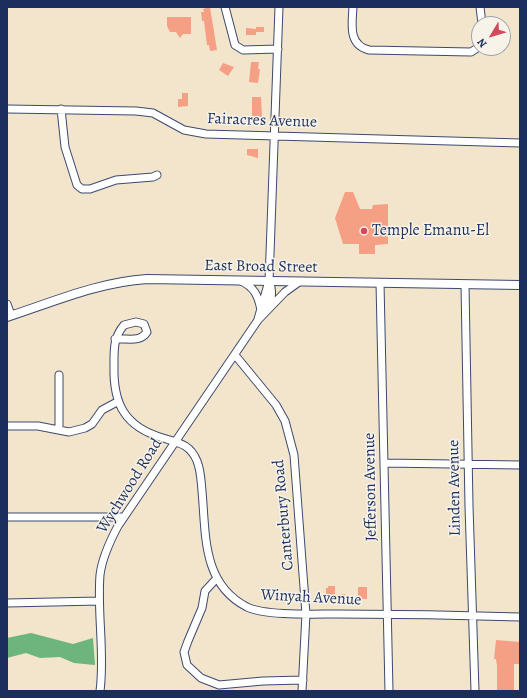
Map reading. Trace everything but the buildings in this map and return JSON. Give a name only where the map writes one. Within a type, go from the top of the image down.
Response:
[{"type":"street","points":[[225,7],[234,45],[243,50],[278,49]]},
{"type":"street","name":"Wychwood Road","points":[[263,312],[269,281],[279,7]]},
{"type":"street","points":[[353,7],[352,33],[356,43],[362,48],[369,50],[471,52]]},
{"type":"street","name":"Fairacres Avenue","points":[[7,109],[136,111],[153,113],[184,130],[206,134],[520,143]]},
{"type":"street","points":[[61,109],[65,147],[77,185],[82,189],[116,180],[153,177],[158,175]]},
{"type":"street","name":"East Broad Street","points":[[9,316],[101,286],[124,281],[182,278],[241,281],[520,286]]},
{"type":"street","points":[[241,281],[249,285],[257,293],[263,312]]},
{"type":"street","name":"Wychwood Road","points":[[100,691],[102,672],[99,601],[100,573],[112,538],[123,517],[263,312],[285,292],[299,282]]},
{"type":"street","name":"Jefferson Avenue","points":[[380,283],[389,691]]},
{"type":"street","name":"Linden Avenue","points":[[465,285],[468,464],[474,615],[475,691]]},
{"type":"street","points":[[7,304],[9,316]]},
{"type":"street","points":[[7,426],[38,426],[69,432],[85,428],[92,424],[102,410],[117,402],[114,378],[115,339]]},
{"type":"street","name":"Canterbury Road","points":[[235,355],[276,405],[289,433],[294,455],[306,614],[302,691]]},
{"type":"street","points":[[59,375],[59,429]]},
{"type":"street","name":"Winyah Avenue","points":[[117,402],[124,413],[145,431],[186,445],[192,450],[200,471],[208,555],[211,567],[217,578],[231,595],[247,607],[257,611],[306,614],[474,615],[520,617]]},
{"type":"street","points":[[384,463],[520,465]]},
{"type":"street","points":[[7,517],[123,517]]},
{"type":"street","points":[[217,578],[205,591],[202,608],[184,652],[187,665],[190,669],[201,678],[220,685],[263,681],[302,680]]},
{"type":"street","points":[[7,603],[99,601]]},
{"type":"green space","points":[[31,633],[73,644],[93,638],[95,665],[74,663],[60,657],[40,658],[26,653],[7,658],[7,638]]},
{"type":"place","name":"Temple Emanu-El","points":[[364,231]]}]
